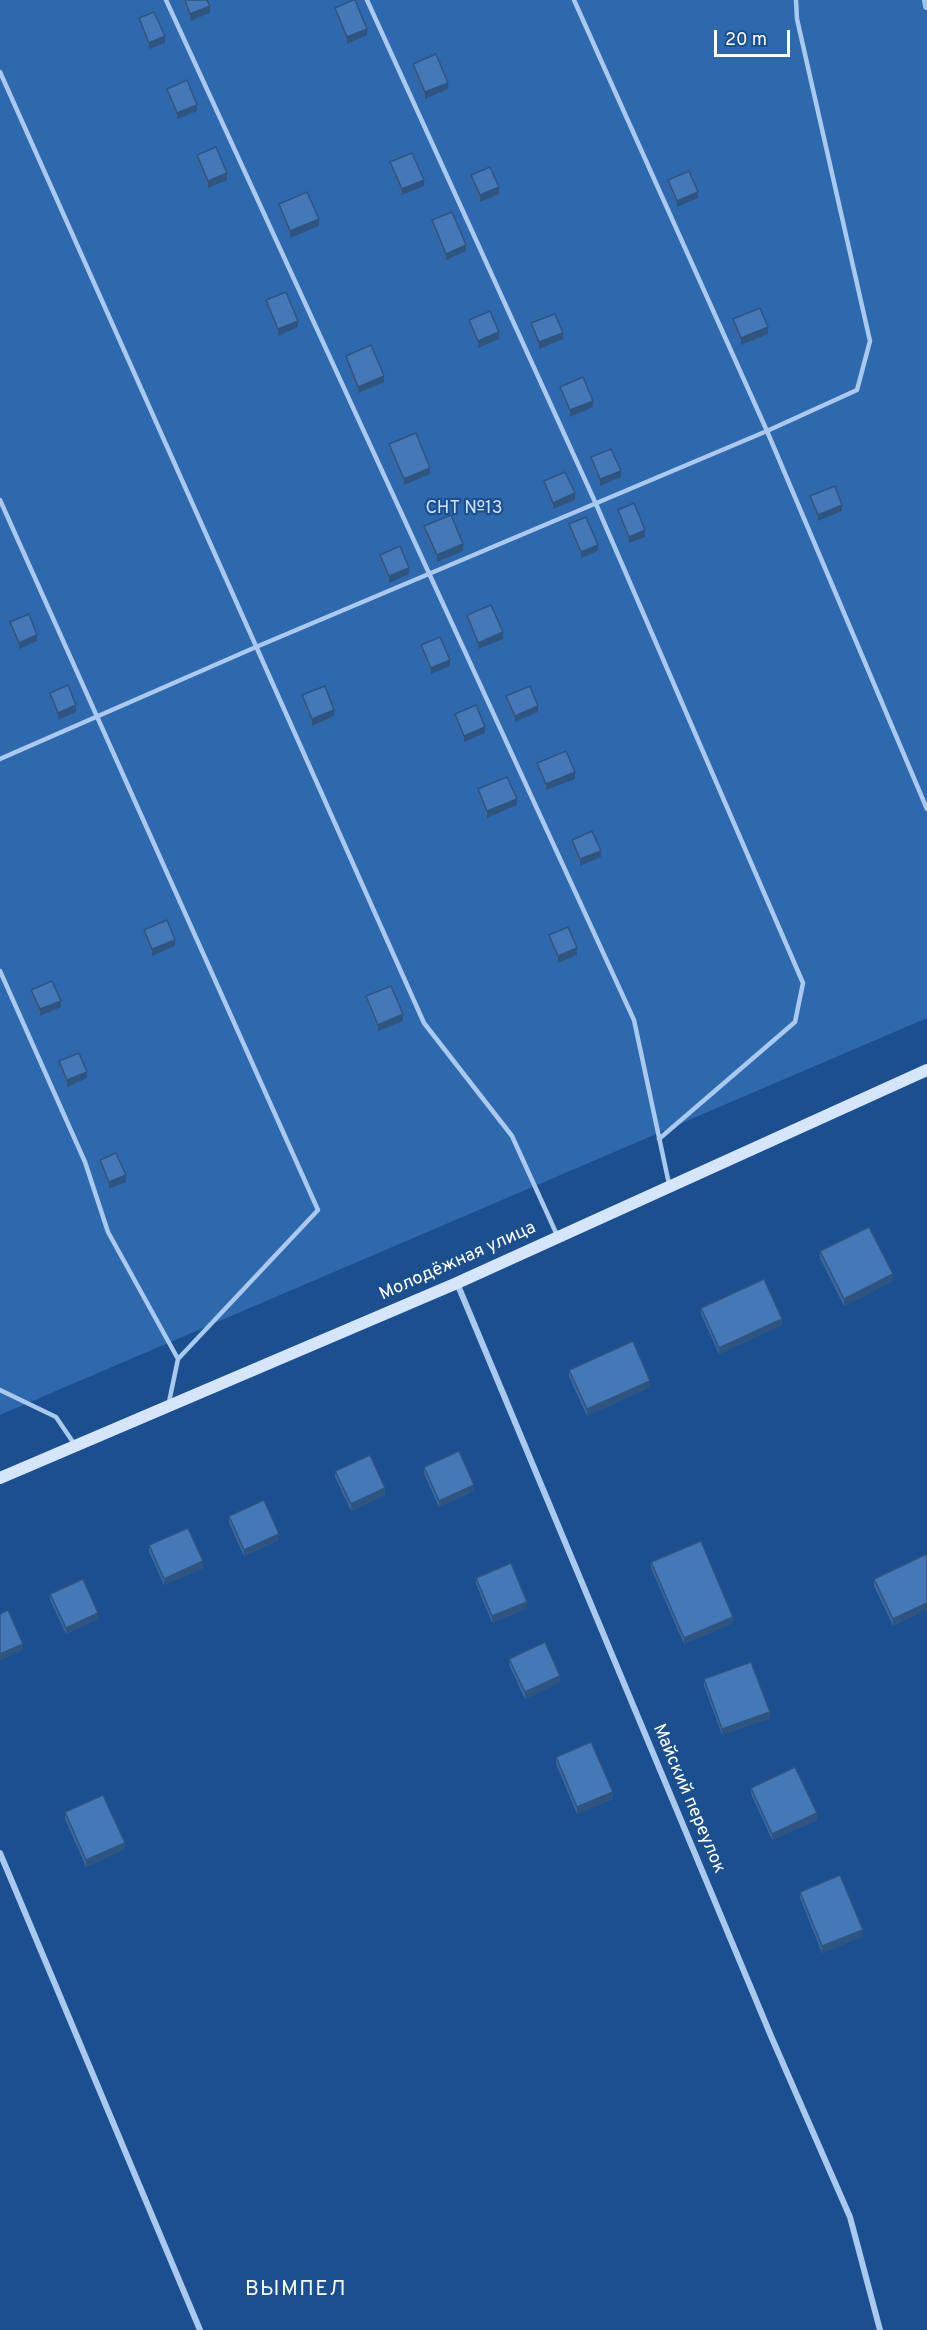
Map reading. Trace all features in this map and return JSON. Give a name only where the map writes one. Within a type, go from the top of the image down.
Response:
[{"type":"street","name":"Молодёжная улица","points":[[0,1478],[457,1283],[927,1070]]},
{"type":"street","name":"Майский переулок","points":[[457,1283],[767,2025],[850,2217],[880,2330]]},
{"type":"street","points":[[0,1853],[200,2330]]},
{"type":"lane","points":[[166,0],[634,1020],[670,1187]]},
{"type":"lane","points":[[367,0],[596,504],[803,983],[795,1022],[659,1139]]},
{"type":"lane","points":[[574,0],[767,431],[927,809]]},
{"type":"lane","points":[[0,759],[256,647],[767,431],[857,390],[870,341],[797,19],[796,0]]},
{"type":"lane","points":[[0,72],[424,1023],[512,1136],[558,1237]]},
{"type":"lane","points":[[0,500],[318,1210],[178,1359],[169,1406]]},
{"type":"lane","points":[[0,971],[85,1162],[108,1232],[178,1359]]},
{"type":"lane","points":[[0,1390],[56,1417],[76,1445]]},
{"type":"green space","name":"СНТ №13","points":[[0,0],[927,0],[927,1018],[0,1415]]},
{"type":"building","points":[[185,0],[207,0],[210,6],[190,14]]},
{"type":"building","points":[[355,0],[367,29],[347,37],[335,8]]},
{"type":"building","points":[[154,12],[165,36],[149,43],[139,18]]},
{"type":"building","points":[[436,54],[448,83],[425,92],[413,64]]},
{"type":"building","points":[[187,80],[197,105],[177,113],[167,89]]},
{"type":"building","points":[[216,147],[227,173],[208,181],[197,155]]},
{"type":"building","points":[[412,153],[424,180],[402,189],[390,162]]},
{"type":"building","points":[[490,167],[499,187],[480,195],[471,175]]},
{"type":"building","points":[[689,171],[698,192],[677,201],[668,180]]},
{"type":"building","points":[[307,192],[319,219],[290,231],[279,204]]},
{"type":"building","points":[[452,212],[466,245],[446,254],[432,220]]},
{"type":"building","points":[[286,292],[298,321],[278,329],[266,300]]},
{"type":"building","points":[[760,308],[768,327],[741,338],[733,319]]},
{"type":"building","points":[[490,311],[499,332],[478,341],[469,320]]},
{"type":"building","points":[[555,314],[563,333],[539,342],[531,323]]},
{"type":"building","points":[[371,345],[384,376],[358,387],[346,356]]},
{"type":"building","points":[[583,377],[593,401],[570,410],[560,387]]},
{"type":"building","points":[[416,433],[430,468],[404,479],[389,444]]},
{"type":"building","points":[[611,449],[621,471],[600,479],[591,457]]},
{"type":"building","points":[[565,472],[575,493],[553,503],[544,481]]},
{"type":"building","points":[[835,486],[842,505],[818,515],[810,496]]},
{"type":"building","points":[[634,503],[645,530],[629,537],[618,510]]},
{"type":"building","points":[[451,515],[463,544],[437,555],[424,526]]},
{"type":"building","points":[[586,517],[598,545],[581,552],[569,524]]},
{"type":"building","points":[[400,546],[409,568],[389,576],[380,555]]},
{"type":"building","points":[[491,605],[503,632],[478,643],[467,615]]},
{"type":"building","points":[[29,614],[37,635],[19,643],[10,622]]},
{"type":"building","points":[[440,637],[450,660],[431,668],[421,645]]},
{"type":"building","points":[[68,685],[76,705],[58,713],[50,693]]},
{"type":"building","points":[[325,686],[334,710],[312,719],[302,695]]},
{"type":"building","points":[[530,686],[538,706],[515,716],[506,696]]},
{"type":"building","points":[[476,705],[485,727],[464,736],[455,714]]},
{"type":"building","points":[[566,751],[575,772],[546,784],[537,763]]},
{"type":"building","points":[[507,777],[517,799],[487,811],[478,789]]},
{"type":"building","points":[[592,831],[601,851],[580,859],[572,840]]},
{"type":"building","points":[[167,920],[175,940],[152,949],[144,930]]},
{"type":"building","points":[[568,927],[577,948],[558,956],[549,935]]},
{"type":"building","points":[[52,981],[61,1001],[40,1009],[31,990]]},
{"type":"building","points":[[391,986],[403,1014],[378,1025],[366,996]]},
{"type":"building","points":[[79,1053],[87,1072],[67,1080],[59,1061]]},
{"type":"building","points":[[116,1153],[126,1175],[109,1182],[100,1160]]},
{"type":"building","points":[[869,1227],[893,1274],[844,1299],[820,1251]]},
{"type":"building","points":[[764,1279],[782,1319],[719,1348],[701,1308]]},
{"type":"building","points":[[633,1341],[650,1381],[587,1409],[569,1370]]},
{"type":"building","points":[[459,1451],[474,1485],[439,1501],[424,1467]]},
{"type":"building","points":[[370,1455],[385,1488],[351,1504],[335,1471]]},
{"type":"building","points":[[264,1500],[279,1534],[244,1550],[229,1516]]},
{"type":"building","points":[[188,1528],[203,1561],[164,1579],[149,1545]]},
{"type":"building","points":[[701,1541],[733,1617],[684,1638],[651,1562]]},
{"type":"building","points":[[927,1554],[927,1603],[893,1619],[874,1579]]},
{"type":"building","points":[[511,1563],[527,1602],[492,1616],[476,1578]]},
{"type":"building","points":[[83,1579],[98,1613],[66,1628],[50,1594]]},
{"type":"building","points":[[8,1610],[23,1644],[0,1654],[0,1614]]},
{"type":"building","points":[[545,1642],[560,1676],[525,1692],[509,1659]]},
{"type":"building","points":[[751,1662],[770,1712],[722,1729],[704,1679]]},
{"type":"building","points":[[591,1742],[613,1792],[577,1807],[556,1757]]},
{"type":"building","points":[[795,1767],[817,1813],[772,1834],[751,1788]]},
{"type":"building","points":[[103,1795],[125,1843],[86,1860],[65,1812]]},
{"type":"building","points":[[840,1875],[863,1930],[822,1946],[800,1892]]},
{"type":"waterway","points":[[926,0],[927,6]]},
{"type":"district","name":"ВЫМПЕЛ","points":[[296,2291]]}]
